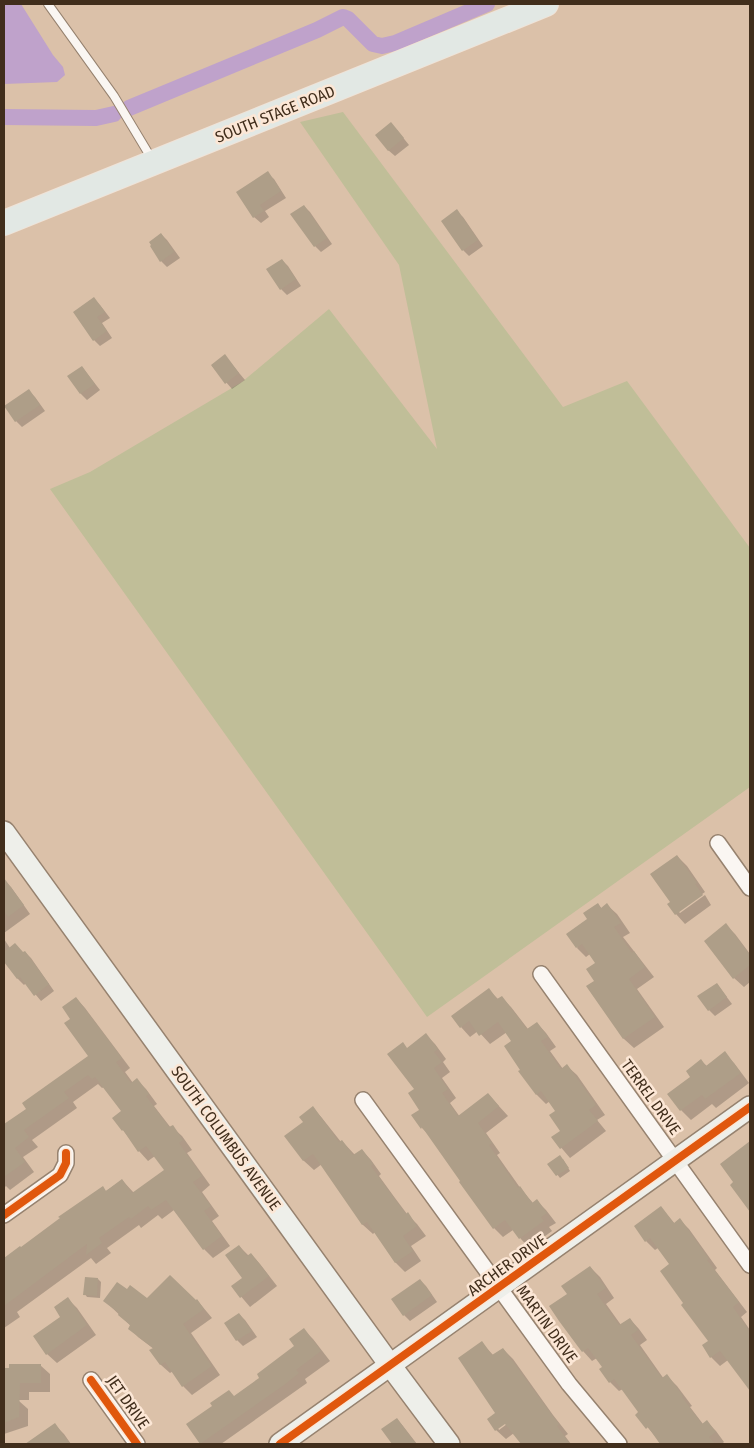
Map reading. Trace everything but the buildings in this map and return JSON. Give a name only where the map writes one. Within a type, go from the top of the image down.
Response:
[{"type":"main road","name":"SOUTH STAGE ROAD","points":[[4,224],[546,4]]},
{"type":"main road","name":"SOUTH COLUMBUS AVENUE","points":[[4,832],[449,1444]]},
{"type":"main road","name":"ARCHER DRIVE","points":[[280,1444],[750,1107]]},
{"type":"street","points":[[718,843],[750,888]]},
{"type":"street","name":"TERREL DRIVE","points":[[541,974],[750,1265]]},
{"type":"street","name":"MARTIN DRIVE","points":[[363,1100],[498,1288],[575,1391],[619,1444]]},
{"type":"street","points":[[4,1215],[60,1175],[66,1163],[66,1153]]},
{"type":"street","name":"JET DRIVE","points":[[91,1380],[137,1444]]},
{"type":"lane","points":[[48,4],[114,96],[154,163]]},
{"type":"shaded area","points":[[4,4],[21,4],[53,55],[63,67],[65,75],[57,82],[4,84]]},
{"type":"shaded area","points":[[343,112],[563,407],[627,381],[750,548],[750,787],[427,1017],[50,489],[90,472],[242,382],[329,309],[437,449],[399,265],[300,122]]},
{"type":"waterway","points":[[129,108],[317,30],[343,17],[348,19],[373,44],[382,46],[395,43],[487,4]]},
{"type":"waterway","points":[[4,117],[96,118],[114,114]]},
{"type":"cycle path","points":[[280,1444],[750,1107]]},
{"type":"cycle path","points":[[4,1215],[60,1175],[66,1163],[66,1153]]},
{"type":"cycle path","points":[[91,1380],[137,1444]]}]
